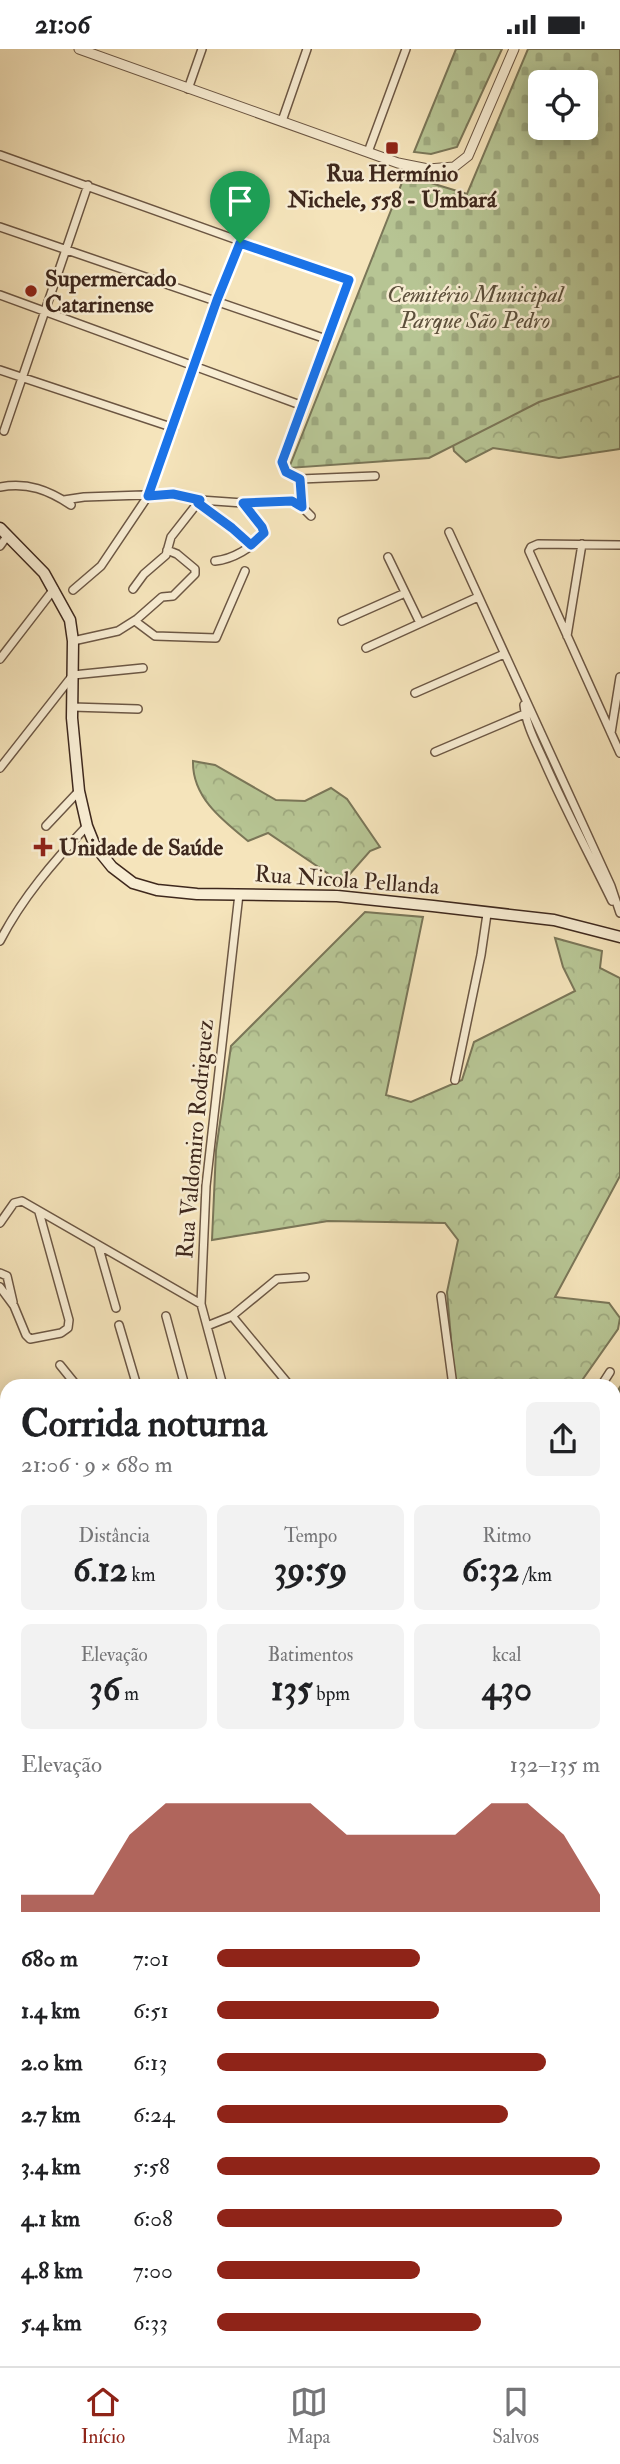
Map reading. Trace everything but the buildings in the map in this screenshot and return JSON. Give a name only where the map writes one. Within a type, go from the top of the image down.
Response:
[{"type":"main road","name":"Rua Nicola Pellanda","points":[[4,531],[44,573],[70,620],[73,641],[72,708],[79,791],[87,827],[95,846],[111,867],[133,883],[157,890],[197,894],[337,896],[554,920],[620,936]]},
{"type":"street","points":[[79,49],[98,52],[188,89],[398,163],[428,169],[454,167],[468,156],[514,49]]},
{"type":"street","points":[[188,89],[202,49]]},
{"type":"street","points":[[282,121],[307,49]]},
{"type":"street","points":[[368,152],[406,49]]},
{"type":"street","points":[[0,155],[349,280],[282,462],[286,472],[300,479],[375,476]]},
{"type":"street","points":[[4,431],[88,185]]},
{"type":"street","points":[[0,227],[328,339]]},
{"type":"street","points":[[73,590],[101,566],[148,496],[217,300],[240,243]]},
{"type":"street","points":[[0,295],[303,406]]},
{"type":"street","points":[[0,370],[174,428]]},
{"type":"street","points":[[300,479],[302,507]]},
{"type":"street","points":[[0,487],[39,488],[67,503],[84,497],[173,494],[199,502],[292,501],[310,516]]},
{"type":"street","points":[[199,502],[251,545]]},
{"type":"street","points":[[133,589],[144,574],[166,555],[171,537],[199,502]]},
{"type":"street","points":[[215,561],[237,555],[264,533],[243,503]]},
{"type":"street","points":[[0,546],[4,531]]},
{"type":"street","points":[[449,532],[524,698],[527,712],[557,781],[620,913]]},
{"type":"street","points":[[620,545],[538,544],[529,551],[620,753]]},
{"type":"street","points":[[567,637],[582,544]]},
{"type":"street","points":[[73,641],[118,631],[135,621],[162,597],[177,593],[195,574],[195,569],[177,554],[167,550]]},
{"type":"street","points":[[388,557],[420,623]]},
{"type":"street","points":[[135,621],[155,636],[216,638],[245,571]]},
{"type":"street","points":[[0,659],[54,589]]},
{"type":"street","points":[[342,621],[405,593]]},
{"type":"street","points":[[366,648],[478,597]]},
{"type":"street","points":[[415,693],[504,654]]},
{"type":"street","points":[[1,766],[73,675],[143,668]]},
{"type":"street","points":[[611,734],[620,677]]},
{"type":"street","points":[[72,708],[138,709]]},
{"type":"street","points":[[435,752],[527,712]]},
{"type":"street","points":[[46,826],[79,791]]},
{"type":"street","points":[[0,941],[27,897],[57,858],[87,827]]},
{"type":"street","name":"Rua Valdomiro Rodriguez","points":[[221,1379],[201,1304],[206,1186],[239,894]]},
{"type":"street","points":[[455,1080],[487,913]]},
{"type":"street","points":[[0,1223],[14,1203],[22,1201],[201,1304]]},
{"type":"street","points":[[0,1273],[7,1276],[14,1306],[30,1339],[61,1333],[68,1328],[69,1320],[39,1212]]},
{"type":"street","points":[[99,1245],[116,1308]]},
{"type":"street","points":[[207,1326],[232,1316],[277,1279],[305,1277]]},
{"type":"street","points":[[0,1287],[14,1306]]},
{"type":"street","points":[[441,1296],[452,1379]]},
{"type":"street","points":[[166,1316],[183,1379]]},
{"type":"street","points":[[232,1316],[284,1379]]},
{"type":"street","points":[[119,1325],[135,1379]]},
{"type":"street","points":[[60,1365],[71,1379]]},
{"type":"street","points":[[605,1379],[610,1371]]},
{"type":"green space","points":[[456,49],[502,49],[457,147],[431,154],[414,152]]},
{"type":"green space","name":"Cemitério Municipal Parque São Pedro","points":[[528,49],[620,49],[620,376],[539,402],[429,458],[289,468],[405,175],[467,194]]},
{"type":"green space","points":[[620,367],[620,449],[559,458],[493,448],[466,462],[454,451],[450,429]]},
{"type":"green space","points":[[193,761],[215,765],[276,800],[305,801],[331,788],[347,799],[380,847],[370,851],[342,883],[268,833],[248,841],[219,816],[203,797],[194,774]]},
{"type":"green space","points":[[365,912],[423,917],[386,1095],[411,1102],[462,1080],[474,1042],[575,991],[563,967],[555,938],[602,951],[600,968],[620,978],[620,1176],[555,1297],[609,1303],[620,1318],[618,1329],[583,1379],[454,1379],[447,1292],[458,1240],[445,1223],[328,1221],[212,1240],[216,1150],[231,1046]]},
{"type":"place","name":"Rua Hermínio Nichele, 558 - Umbará","points":[[392,148]]},
{"type":"place","name":"Supermercado Catarinense","points":[[31,291]]},
{"type":"place","name":"Unidade de Saúde","points":[[43,847]]},
{"type":"route","points":[[240,243],[349,280],[282,462],[286,472],[300,479],[302,507],[292,501],[243,503],[264,533],[251,545],[198,503],[200,500],[173,494],[148,496],[217,300],[240,243]]}]
